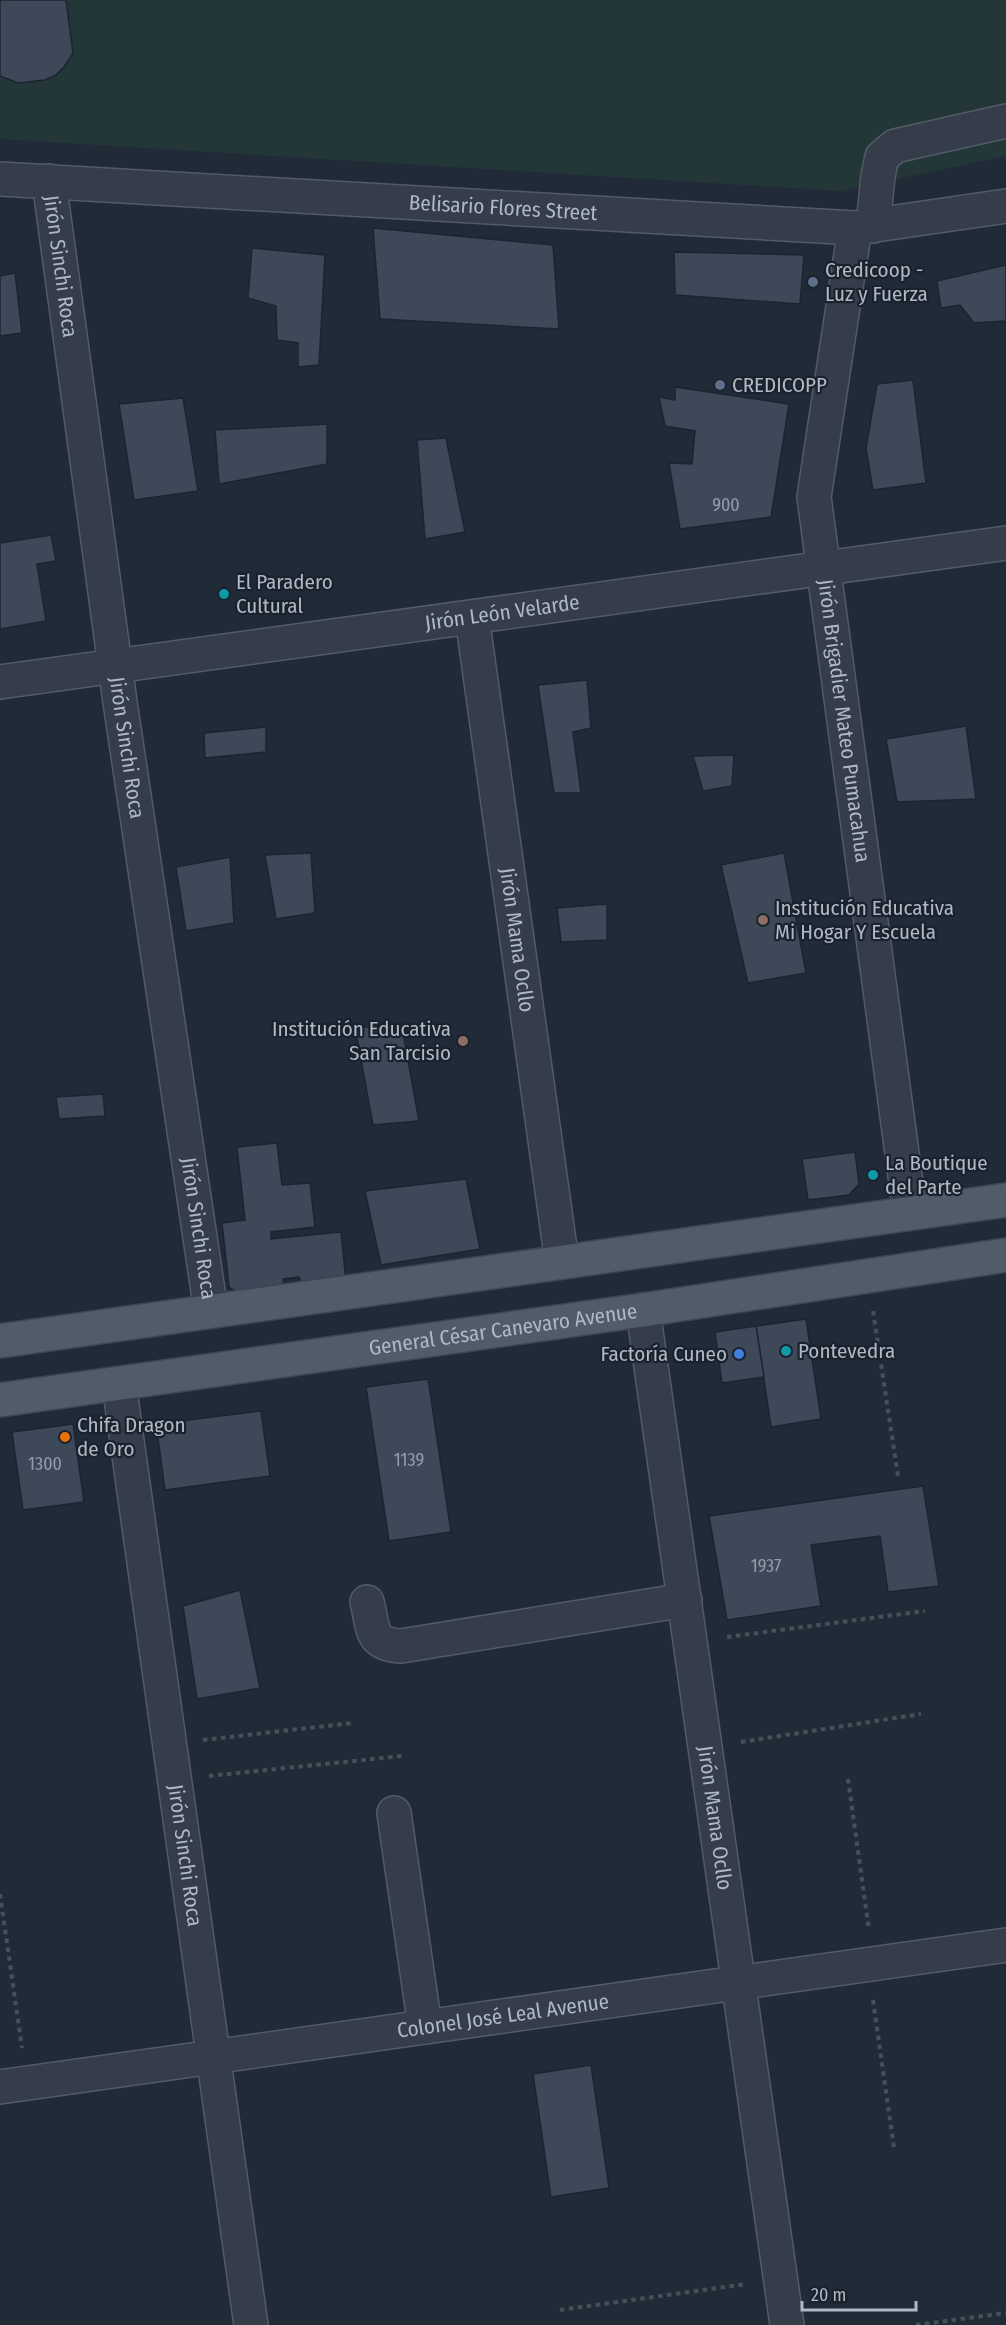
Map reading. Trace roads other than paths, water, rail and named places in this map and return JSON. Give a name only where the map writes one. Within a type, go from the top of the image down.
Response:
[{"type":"main road","points":[[0,1341],[1006,1200]]},
{"type":"main road","name":"General César Canevaro Avenue","points":[[0,1400],[643,1310],[1006,1255]]},
{"type":"street","name":"Jirón Brigadier Mateo Pumacahua","points":[[910,1214],[814,497],[864,227],[882,158],[895,146],[1006,121]]},
{"type":"street","name":"Belisario Flores Street","points":[[0,179],[864,227],[1006,206]]},
{"type":"street","name":"Jirón Sinchi Roca","points":[[49,181],[115,666],[211,1311]]},
{"type":"street","name":"Jirón León Velarde","points":[[0,682],[1006,543]]},
{"type":"street","name":"Jirón Mama Ocllo","points":[[472,617],[562,1262]]},
{"type":"street","name":"Jirón Mama Ocllo","points":[[643,1310],[787,2325]]},
{"type":"street","name":"Jirón Sinchi Roca","points":[[119,1384],[251,2325]]},
{"type":"street","points":[[367,1602],[375,1635],[385,1645],[401,1646],[685,1600]]},
{"type":"street","points":[[394,1813],[425,2026]]},
{"type":"street","name":"Colonel José Leal Avenue","points":[[13,2085],[1006,1945]]},
{"type":"place","name":"Credicoop - Luz y Fuerza","points":[[813,282]]},
{"type":"place","name":"CREDICOPP","points":[[720,385]]},
{"type":"place","name":"El Paradero Cultural","points":[[224,594]]},
{"type":"place","name":"Institución Educativa Mi Hogar Y Escuela","points":[[763,920]]},
{"type":"place","name":"Institución Educativa San Tarcisio","points":[[463,1041]]},
{"type":"place","name":"La Boutique del Parte","points":[[873,1175]]},
{"type":"place","name":"Pontevedra","points":[[786,1351]]},
{"type":"place","name":"Factoría Cuneo","points":[[739,1354]]},
{"type":"place","name":"Chifa Dragon de Oro","points":[[65,1437]]}]
